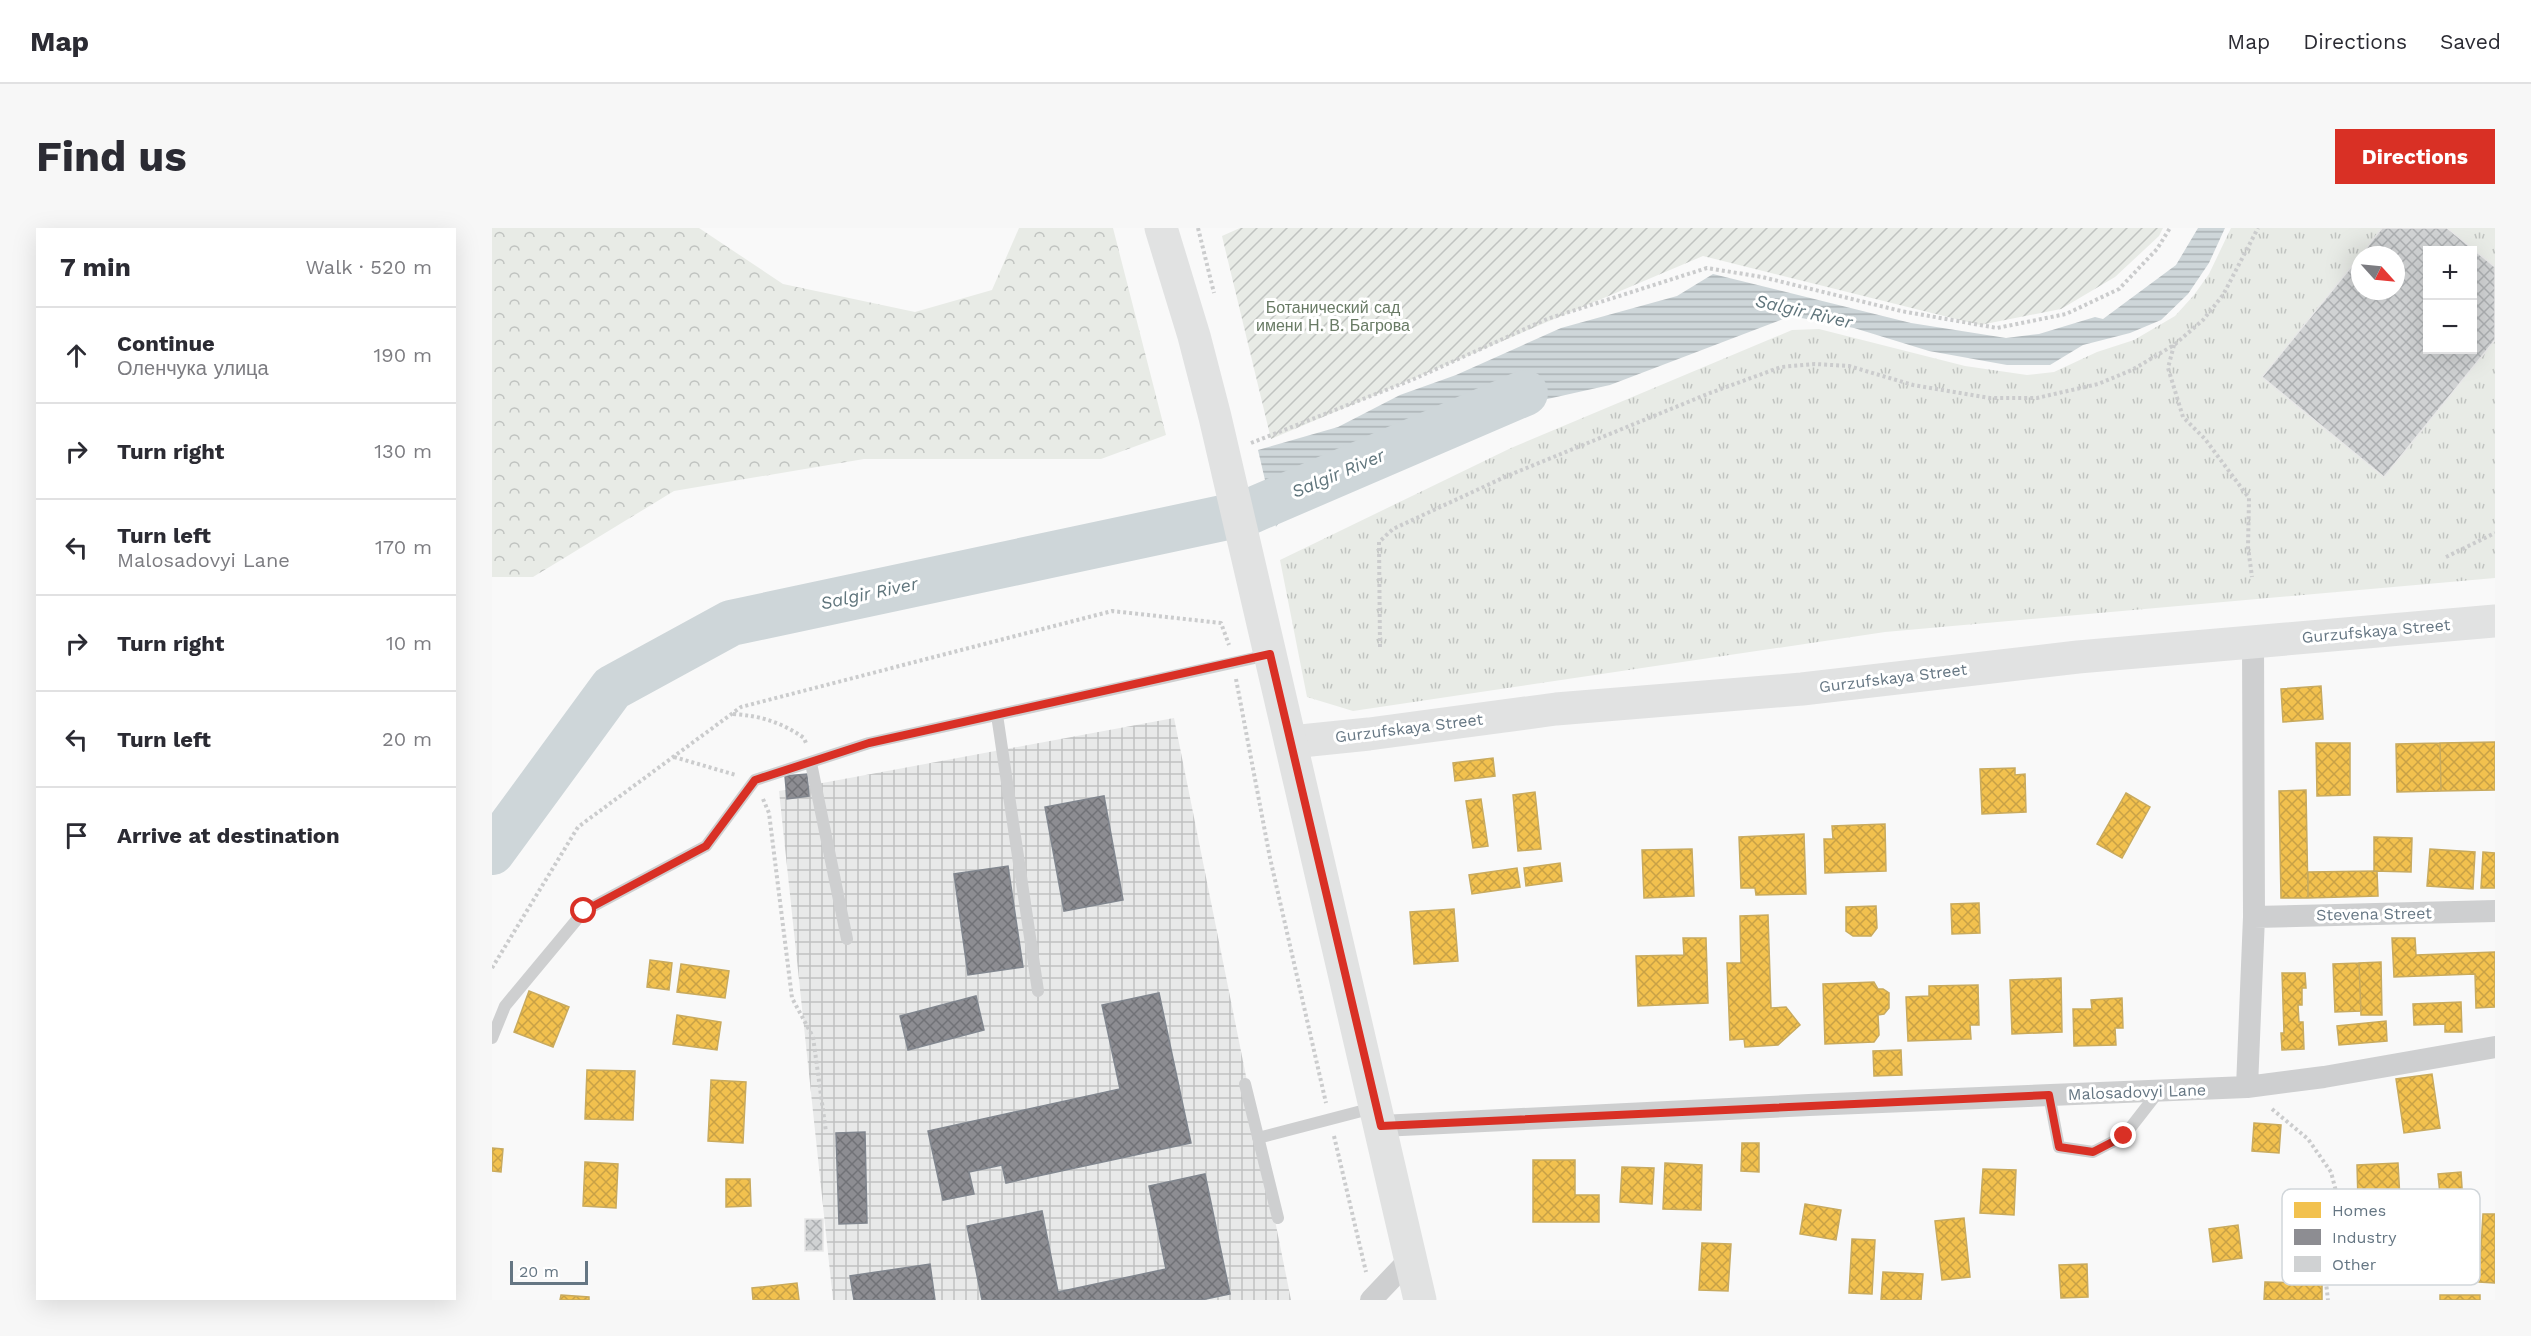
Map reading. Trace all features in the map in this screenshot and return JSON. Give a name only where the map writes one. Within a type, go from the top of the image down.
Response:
[{"type":"main road","points":[[1161,228],[1194,336],[1234,436],[1245,547],[1420,1300]]},
{"type":"main road","name":"Gurzufskaya Street","points":[[1291,742],[1556,710],[1802,689],[2078,657],[2495,621]]},
{"type":"street","points":[[2253,642],[2256,1086]]},
{"type":"street","name":"Stevena Street","points":[[2254,916],[2495,911]]},
{"type":"street","name":"Malosadovyi Lane","points":[[1378,1117],[2256,1086],[2495,1047]]},
{"type":"street","points":[[1372,1299],[1411,1258]]},
{"type":"lane","points":[[492,1038],[505,1006],[584,911],[706,846],[755,780],[869,743],[1270,654]]},
{"type":"lane","points":[[997,715],[1038,991]]},
{"type":"lane","points":[[811,763],[847,939]]},
{"type":"lane","points":[[1245,1084],[1278,1218]]},
{"type":"lane","points":[[2049,1095],[2059,1147],[2093,1152],[2124,1136],[2159,1091]]},
{"type":"lane","points":[[1258,1138],[1330,1120],[1378,1117]]},
{"type":"path","points":[[1198,228],[1215,296]]},
{"type":"path","points":[[1234,436],[1252,444],[1414,379],[1547,320],[1707,268],[1762,277],[1901,310],[1997,328],[2066,314],[2119,289],[2157,249],[2170,228]]},
{"type":"path","points":[[1380,647],[1379,542],[1393,529],[1507,476],[1710,393],[1781,367],[1815,364],[1849,366],[1913,386],[1990,398],[2037,398],[2098,384],[2132,370],[2174,345],[2203,320],[2223,295],[2258,228]]},
{"type":"path","points":[[2174,345],[2168,368],[2183,417],[2205,440],[2249,498],[2248,547],[2252,577]]},
{"type":"path","points":[[2446,557],[2495,533]]},
{"type":"path","points":[[492,968],[578,827],[741,707],[1112,610],[1221,623],[1230,646],[1270,858],[1348,1204],[1372,1299]]},
{"type":"path","points":[[732,714],[770,718],[792,730],[804,738],[811,763]]},
{"type":"path","points":[[674,757],[755,780],[769,813],[792,998],[813,1037],[826,1132]]},
{"type":"path","points":[[2256,1086],[2272,1110],[2308,1139],[2331,1173],[2335,1189]]},
{"type":"path","points":[[2326,1285],[2328,1300]]},
{"type":"shaded area","points":[[1174,718],[1291,1300],[833,1300],[779,791]]},
{"type":"green space","points":[[492,228],[699,228],[783,284],[915,312],[992,290],[1019,228],[1113,228],[1166,435],[1101,459],[864,459],[674,491],[533,577],[492,577]]},
{"type":"green space","name":"Ботанический сад имени Н. В. Багрова","points":[[1240,228],[2163,228],[2159,236],[2115,277],[2061,309],[1980,325],[1703,256],[1271,439],[1222,236]]},
{"type":"green space","points":[[2231,228],[2495,228],[2495,578],[1885,632],[1353,711],[1307,697],[1280,560],[1511,448],[1792,330],[1819,329],[1965,366],[2027,375],[2054,372],[2097,352],[2134,340],[2175,316],[2209,274]]},
{"type":"water","points":[[2198,228],[2225,228],[2209,263],[2188,294],[2161,320],[2130,333],[2083,345],[2050,365],[2007,365],[1929,351],[1854,328],[1791,316],[1610,385],[1386,435],[1303,486],[1276,527],[1258,450],[1338,427],[1400,395],[1456,375],[1561,328],[1677,296],[1713,274],[1911,323],[2006,338],[2039,334],[2095,317],[2103,319],[2176,265]]},
{"type":"building: Homes","points":[[2321,686],[2323,719],[2283,722],[2281,689]]},
{"type":"building: Homes","points":[[2495,742],[2495,790],[2441,791],[2440,743]]},
{"type":"building: Homes","points":[[2316,743],[2350,743],[2350,795],[2317,796]]},
{"type":"building: Homes","points":[[2440,743],[2441,791],[2397,792],[2396,744]]},
{"type":"building: Homes","points":[[1493,758],[1495,776],[1455,781],[1453,763]]},
{"type":"building: Homes","points":[[2015,768],[2015,775],[2025,774],[2026,812],[1982,814],[1980,769]]},
{"type":"building: Homes","points":[[2306,790],[2308,898],[2281,898],[2279,791]]},
{"type":"building: Homes","points":[[1535,792],[1541,849],[1518,851],[1513,795]]},
{"type":"building: Homes","points":[[2126,793],[2150,807],[2122,858],[2097,844]]},
{"type":"building: Homes","points":[[1481,799],[1488,846],[1473,848],[1466,801]]},
{"type":"building: Homes","points":[[1885,824],[1886,871],[1825,873],[1824,839],[1833,839],[1832,826]]},
{"type":"building: Homes","points":[[1804,834],[1806,894],[1756,895],[1755,888],[1741,888],[1739,837]]},
{"type":"building: Homes","points":[[2374,837],[2412,838],[2411,872],[2374,871]]},
{"type":"building: Homes","points":[[1692,849],[1694,896],[1644,898],[1642,850]]},
{"type":"building: Homes","points":[[2430,849],[2475,852],[2473,889],[2427,886]]},
{"type":"building: Homes","points":[[2483,852],[2495,853],[2495,888],[2481,888]]},
{"type":"building: Homes","points":[[1560,863],[1562,881],[1526,886],[1524,868]]},
{"type":"building: Homes","points":[[1517,868],[1520,887],[1472,894],[1469,875]]},
{"type":"building: Homes","points":[[2377,871],[2378,896],[2308,898],[2308,872]]},
{"type":"building: Homes","points":[[1979,903],[1980,933],[1952,934],[1951,904]]},
{"type":"building: Homes","points":[[1876,906],[1877,928],[1871,936],[1853,936],[1846,931],[1846,907]]},
{"type":"building: Homes","points":[[1454,909],[1458,961],[1414,964],[1410,912]]},
{"type":"building: Homes","points":[[1768,915],[1771,1008],[1786,1007],[1800,1025],[1778,1045],[1745,1047],[1744,1039],[1730,1040],[1727,963],[1741,963],[1740,916]]},
{"type":"building: Homes","points":[[1683,938],[1706,938],[1708,1003],[1638,1006],[1636,956],[1684,955]]},
{"type":"building: Homes","points":[[2392,938],[2415,938],[2416,955],[2495,952],[2495,1007],[2476,1008],[2475,974],[2394,977]]},
{"type":"building: Homes","points":[[650,960],[672,963],[669,990],[647,987]]},
{"type":"building: Homes","points":[[2381,962],[2382,1015],[2361,1015],[2359,963]]},
{"type":"building: Homes","points":[[2359,963],[2361,1011],[2335,1012],[2333,964]]},
{"type":"building: Homes","points":[[681,964],[729,971],[725,998],[677,992]]},
{"type":"building: Homes","points":[[2282,973],[2305,973],[2306,988],[2302,988],[2302,1005],[2298,1005],[2299,1022],[2303,1022],[2304,1049],[2282,1050],[2281,1033],[2284,1033]]},
{"type":"building: Homes","points":[[2061,978],[2062,1032],[2012,1034],[2010,980]]},
{"type":"building: Homes","points":[[1874,982],[1878,989],[1889,993],[1889,1008],[1884,1014],[1878,1015],[1879,1035],[1874,1042],[1825,1044],[1823,984]]},
{"type":"building: Homes","points":[[1978,985],[1979,1025],[1970,1025],[1971,1039],[1908,1041],[1906,997],[1929,996],[1929,986]]},
{"type":"building: Homes","points":[[529,991],[569,1007],[553,1047],[514,1032]]},
{"type":"building: Homes","points":[[2122,998],[2123,1028],[2115,1028],[2116,1045],[2074,1046],[2073,1009],[2092,1009],[2091,1000]]},
{"type":"building: Homes","points":[[2461,1002],[2462,1032],[2445,1032],[2445,1024],[2414,1025],[2413,1004]]},
{"type":"building: Homes","points":[[677,1015],[721,1022],[717,1050],[673,1044]]},
{"type":"building: Homes","points":[[2386,1021],[2387,1041],[2339,1045],[2337,1026]]},
{"type":"building: Homes","points":[[1901,1050],[1902,1075],[1874,1076],[1873,1051]]},
{"type":"building: Homes","points":[[587,1070],[635,1071],[633,1120],[585,1119]]},
{"type":"building: Homes","points":[[2432,1074],[2440,1128],[2404,1133],[2396,1079]]},
{"type":"building: Homes","points":[[711,1080],[746,1082],[743,1143],[708,1141]]},
{"type":"building: Homes","points":[[2254,1123],[2281,1125],[2279,1153],[2252,1151]]},
{"type":"building: Homes","points":[[1742,1143],[1759,1143],[1759,1172],[1741,1171]]},
{"type":"building: Homes","points":[[492,1148],[503,1149],[501,1172],[492,1171]]},
{"type":"building: Homes","points":[[1533,1160],[1575,1160],[1575,1195],[1599,1195],[1599,1222],[1533,1222]]},
{"type":"building: Homes","points":[[585,1162],[618,1164],[616,1208],[583,1206]]},
{"type":"building: Homes","points":[[1665,1163],[1702,1165],[1701,1210],[1663,1209]]},
{"type":"building: Homes","points":[[2398,1163],[2399,1189],[2358,1189],[2357,1165]]},
{"type":"building: Homes","points":[[1622,1167],[1654,1168],[1652,1204],[1620,1202]]},
{"type":"building: Homes","points":[[1983,1169],[2016,1170],[2014,1215],[1980,1213]]},
{"type":"building: Homes","points":[[2461,1172],[2462,1189],[2439,1189],[2438,1174]]},
{"type":"building: Homes","points":[[726,1179],[750,1179],[751,1206],[726,1207]]},
{"type":"building: Homes","points":[[1805,1204],[1841,1210],[1836,1240],[1800,1234]]},
{"type":"building: Homes","points":[[2483,1214],[2495,1214],[2495,1283],[2480,1282]]},
{"type":"building: Homes","points":[[1964,1218],[1970,1277],[1942,1280],[1935,1221]]},
{"type":"building: Homes","points":[[2238,1225],[2242,1258],[2213,1262],[2209,1229]]},
{"type":"building: Homes","points":[[1852,1239],[1875,1240],[1872,1294],[1849,1293]]},
{"type":"building: Homes","points":[[1702,1243],[1731,1244],[1728,1291],[1699,1290]]},
{"type":"building: Homes","points":[[2087,1264],[2088,1297],[2061,1298],[2059,1265]]},
{"type":"building: Homes","points":[[1883,1272],[1923,1274],[1921,1300],[1881,1300]]},
{"type":"building: Homes","points":[[2265,1282],[2282,1282],[2282,1285],[2322,1285],[2322,1300],[2264,1300]]},
{"type":"building: Homes","points":[[797,1283],[799,1300],[753,1300],[752,1288]]},
{"type":"building: Homes","points":[[561,1295],[589,1297],[589,1300],[560,1300]]},
{"type":"building: Homes","points":[[2440,1295],[2480,1295],[2480,1300],[2440,1300]]},
{"type":"building: Industry","points":[[807,774],[809,796],[787,799],[785,776]]},
{"type":"building: Industry","points":[[1104,796],[1123,900],[1064,911],[1045,807]]},
{"type":"building: Industry","points":[[1008,866],[1023,967],[968,975],[954,874]]},
{"type":"building: Industry","points":[[1159,993],[1191,1143],[1006,1183],[1002,1165],[969,1172],[974,1194],[943,1200],[928,1131],[1120,1089],[1102,1005]]},
{"type":"building: Industry","points":[[976,996],[984,1030],[908,1050],[900,1016]]},
{"type":"building: Industry","points":[[865,1132],[867,1223],[839,1224],[836,1133]]},
{"type":"building: Industry","points":[[1205,1174],[1230,1294],[1201,1300],[982,1300],[967,1226],[1042,1211],[1058,1292],[1166,1269],[1149,1186]]},
{"type":"building: Industry","points":[[930,1264],[935,1300],[854,1300],[850,1276]]},
{"type":"building: Other","points":[[2382,228],[2447,228],[2469,246],[2423,246],[2423,354],[2477,354],[2477,252],[2495,267],[2495,340],[2384,477],[2262,377],[2351,267],[2351,300],[2405,300],[2405,246],[2368,246]]},
{"type":"building: Other","points":[[805,1219],[823,1219],[823,1251],[805,1251]]},
{"type":"waterway","name":"Salgir River","points":[[492,852],[612,688],[731,623],[1246,513],[1525,393]]},
{"type":"route","points":[[584,911],[706,846],[755,780],[869,743],[1270,654],[1381,1126],[2049,1095],[2059,1147],[2093,1152],[2124,1136]]}]
